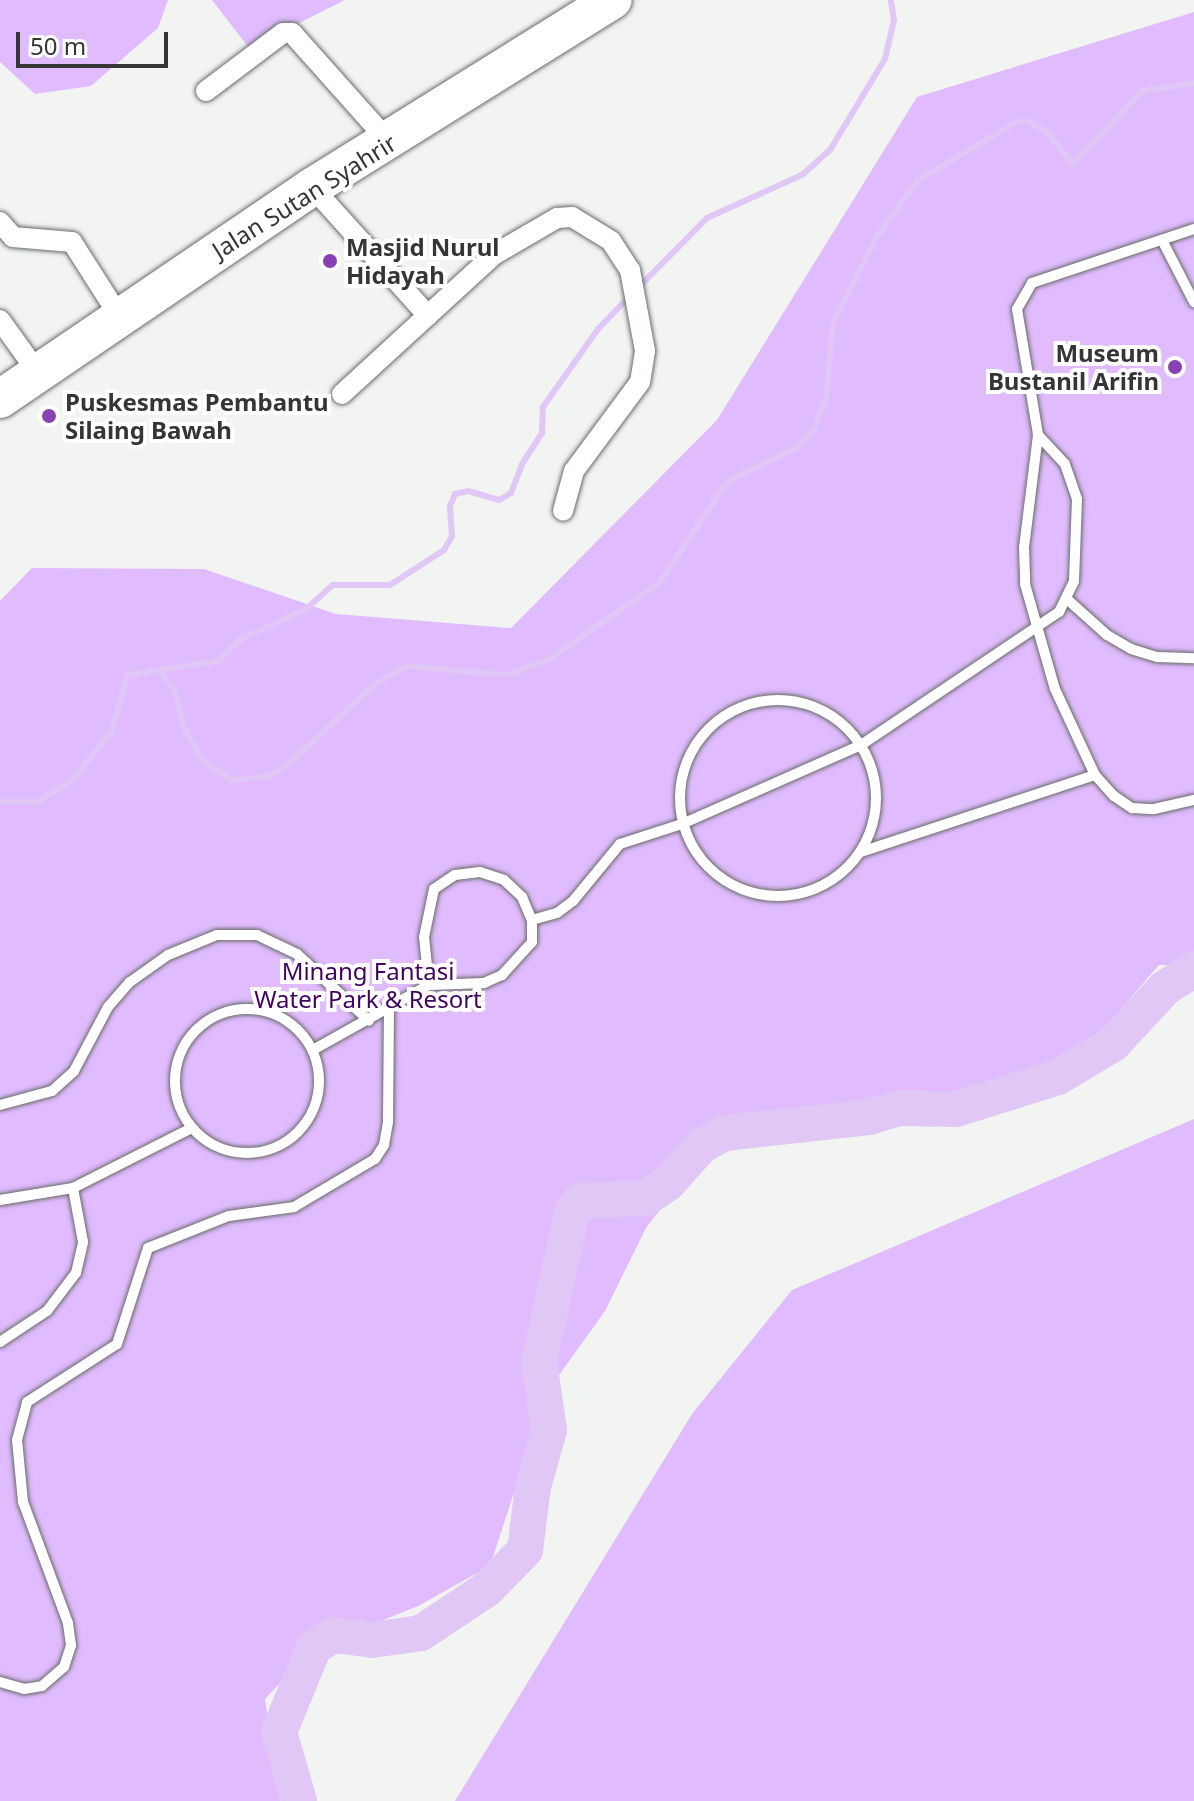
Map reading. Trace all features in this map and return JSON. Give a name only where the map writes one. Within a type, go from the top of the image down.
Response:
[{"type":"highway","name":"Jalan Sutan Syahrir","points":[[0,399],[312,187],[389,142],[612,0]]},
{"type":"street","points":[[206,91],[283,33],[292,33],[389,142]]},
{"type":"street","points":[[312,187],[428,316]]},
{"type":"street","points":[[342,394],[495,254],[557,218],[572,217],[611,241],[630,270],[645,351],[640,382],[574,471],[563,511]]},
{"type":"street","points":[[0,222],[13,237],[72,242],[121,319]]},
{"type":"street","points":[[0,320],[39,374]]},
{"type":"lane","points":[[1194,229],[1032,283],[1021,295],[1019,328],[1038,435],[1024,547],[1025,584],[1055,689],[1095,775],[1132,808],[1183,806],[1194,800]]},
{"type":"lane","points":[[1162,240],[1194,302]]},
{"type":"lane","points":[[532,920],[557,913],[573,901],[620,844],[682,824],[861,745],[1036,629],[1068,600],[1074,581],[1077,499],[1065,464],[1038,435]]},
{"type":"lane","points":[[1068,600],[1131,649],[1158,657],[1194,658]]},
{"type":"lane","points":[[771,700],[806,704],[837,720],[861,745],[875,780],[875,818],[861,852],[835,879],[800,894],[762,896],[727,883],[708,866],[682,824],[679,790],[688,756],[709,728],[737,709],[771,700]]},
{"type":"lane","points":[[861,852],[1095,775]]},
{"type":"lane","points":[[313,1050],[429,985],[484,983],[502,975],[532,942],[532,920],[522,897],[492,876],[455,875],[434,889],[424,937],[429,985]]},
{"type":"lane","points":[[0,1105],[52,1091],[74,1071],[108,1007],[130,982],[168,955],[217,935],[257,935],[297,954],[369,1021]]},
{"type":"lane","points":[[255,1009],[299,1030],[313,1050],[320,1078],[315,1108],[299,1132],[286,1140],[245,1153],[215,1146],[192,1128],[174,1083],[189,1037],[208,1020],[230,1011],[255,1009]]},
{"type":"lane","points":[[0,1682],[24,1689],[42,1686],[64,1667],[71,1645],[68,1623],[23,1502],[17,1440],[27,1402],[117,1344],[148,1248],[229,1216],[294,1207],[375,1159],[384,1145],[388,1122],[389,1010]]},
{"type":"lane","points":[[0,1200],[73,1188],[192,1128]]},
{"type":"lane","points":[[0,1342],[47,1311],[76,1273],[83,1242],[73,1188]]},
{"type":"green space","points":[[0,0],[168,0],[158,28],[91,86],[35,94],[0,62]]},
{"type":"green space","points":[[212,0],[345,0],[249,48]]},
{"type":"green space","name":"Minang Fantasi Water Park & Resort","points":[[1194,12],[1194,965],[1159,965],[1066,1073],[998,1098],[881,1114],[780,1111],[715,1139],[646,1228],[605,1311],[547,1392],[490,1566],[418,1606],[312,1649],[265,1699],[280,1801],[0,1801],[0,601],[32,568],[204,569],[336,614],[511,628],[717,420],[917,97]]},
{"type":"green space","points":[[1194,1119],[1194,1801],[455,1801],[692,1414],[792,1290]]},
{"type":"waterway","points":[[637,289],[707,218],[802,175],[830,150],[885,59],[894,20],[891,0]]},
{"type":"waterway","points":[[160,672],[174,690],[185,730],[202,760],[231,780],[268,777],[291,762],[375,684],[407,666],[507,675],[549,659],[659,583],[728,481],[796,448],[813,431],[826,399],[833,323],[876,238],[917,181],[1016,122],[1027,121],[1046,131],[1073,164],[1142,91],[1194,83]]},
{"type":"waterway","points":[[0,802],[37,802],[73,779],[111,732],[128,675],[218,661],[241,639],[306,609],[333,585],[390,585],[444,550],[452,536],[450,506],[455,494],[468,491],[499,500],[511,493],[522,464],[542,433],[543,407],[598,329],[629,297]]},
{"type":"waterway","points":[[299,1801],[279,1732],[314,1647],[333,1635],[372,1640],[421,1633],[487,1589],[525,1550],[533,1487],[549,1430],[539,1362],[572,1212],[580,1201],[646,1198],[668,1183],[702,1145],[725,1133],[869,1117],[899,1108],[956,1109],[1058,1077],[1113,1044],[1165,988],[1194,969]]},
{"type":"place","name":"Masjid Nurul Hidayah","points":[[330,261]]},
{"type":"place","name":"Museum Bustanil Arifin","points":[[1175,367]]},
{"type":"place","name":"Puskesmas Pembantu Silaing Bawah","points":[[49,416]]}]
